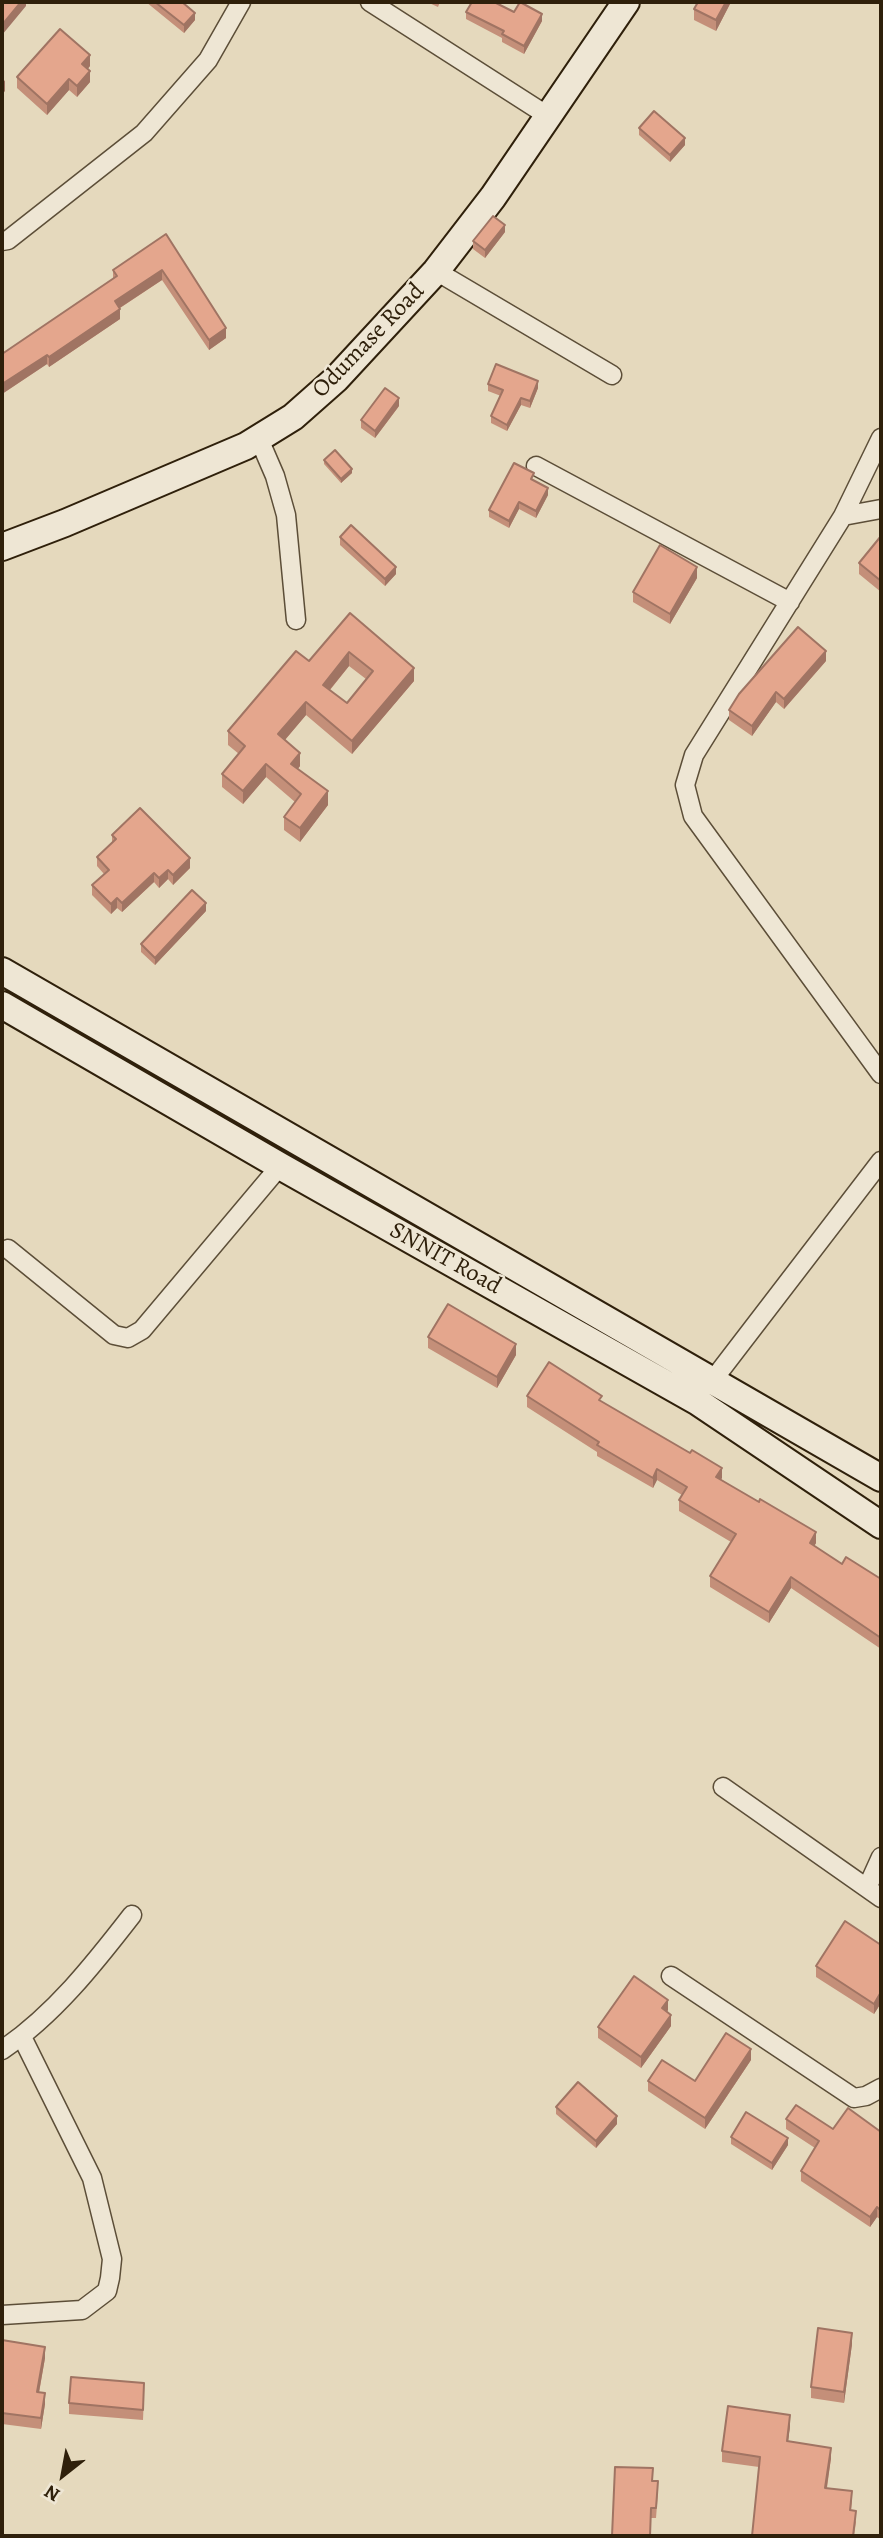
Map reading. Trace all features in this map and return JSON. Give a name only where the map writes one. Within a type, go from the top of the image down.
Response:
[{"type":"street","points":[[2,241],[8,240],[144,133],[208,60],[241,2]]},
{"type":"street","points":[[370,2],[548,116]]},
{"type":"street","name":"Odumase Road","points":[[2,547],[65,523],[259,439],[293,417],[336,379],[436,271],[493,197],[626,2]]},
{"type":"street","points":[[436,271],[612,375]]},
{"type":"street","points":[[259,439],[275,476],[286,515],[296,620]]},
{"type":"street","points":[[879,450],[844,516],[694,755],[685,785],[693,817],[881,1074]]},
{"type":"street","points":[[536,466],[790,602]]},
{"type":"street","points":[[844,516],[881,509]]},
{"type":"street","name":"SNNIT Road","points":[[2,971],[881,1479]]},
{"type":"street","name":"SNNIT Road","points":[[2,1005],[280,1166],[698,1402],[881,1525]]},
{"type":"street","points":[[713,1380],[881,1161]]},
{"type":"street","points":[[8,1249],[114,1335],[128,1338],[142,1330],[280,1166]]},
{"type":"street","points":[[368,1215],[382,1189]]},
{"type":"street","points":[[412,1241],[428,1216]]},
{"type":"street","points":[[723,1787],[874,1893],[881,1857]]},
{"type":"street","points":[[2,2050],[22,2036],[84,1976],[132,1915]]},
{"type":"street","points":[[671,1976],[854,2098],[866,2096],[881,2088]]},
{"type":"street","points":[[2,2315],[82,2310],[107,2291],[112,2259],[92,2178],[22,2036]]},
{"type":"building","points":[[2,2],[21,2],[2,25]]},
{"type":"building","points":[[155,2],[182,2],[195,13],[184,25]]},
{"type":"building","points":[[472,2],[494,2],[514,12],[520,2],[542,14],[524,46],[502,34],[504,31],[466,12]]},
{"type":"building","points":[[698,2],[726,2],[716,20],[694,9]]},
{"type":"building","points":[[60,29],[90,55],[82,64],[90,71],[77,86],[69,79],[47,104],[17,77]]},
{"type":"building","points":[[654,111],[685,138],[670,155],[639,128]]},
{"type":"building","points":[[493,216],[505,225],[485,250],[473,241]]},
{"type":"building","points":[[166,234],[226,328],[209,340],[162,270],[115,301],[120,309],[49,357],[47,355],[2,384],[2,354],[117,276],[113,270]]},
{"type":"building","points":[[496,364],[538,381],[530,401],[521,398],[507,425],[491,416],[503,390],[488,384]]},
{"type":"building","points":[[385,388],[399,398],[375,431],[361,420]]},
{"type":"building","points":[[335,450],[352,469],[341,479],[324,460]]},
{"type":"building","points":[[514,463],[534,473],[531,479],[548,488],[536,511],[519,502],[509,521],[489,510]]},
{"type":"building","points":[[351,525],[396,567],[385,579],[340,537]]},
{"type":"building","points":[[881,536],[881,581],[859,563]]},
{"type":"building","points":[[660,545],[697,567],[670,614],[633,592]]},
{"type":"building","points":[[350,613],[414,668],[352,741],[306,702],[278,734],[300,753],[291,764],[328,791],[300,828],[284,817],[301,794],[266,764],[243,791],[222,774],[245,746],[228,731],[296,651],[309,661]],"holes":[[[349,652],[373,671],[347,703],[323,685]]]},
{"type":"building","points":[[798,627],[826,651],[784,699],[776,692],[752,726],[729,710],[739,694]]},
{"type":"building","points":[[140,808],[190,858],[173,875],[168,870],[159,878],[154,873],[122,903],[117,898],[111,904],[92,885],[109,870],[97,857],[116,839],[112,835]]},
{"type":"building","points":[[192,890],[206,903],[155,958],[141,944]]},
{"type":"building","points":[[448,1304],[516,1344],[497,1377],[428,1337]]},
{"type":"building","points":[[549,1362],[602,1396],[599,1400],[690,1453],[692,1450],[722,1468],[716,1477],[816,1532],[810,1543],[842,1564],[846,1557],[881,1579],[881,1638],[791,1577],[769,1612],[710,1576],[736,1534],[679,1500],[687,1487],[657,1469],[653,1478],[597,1445],[599,1442],[527,1396]]},
{"type":"building","points":[[845,1921],[881,1945],[881,1992],[874,2004],[816,1966]]},
{"type":"building","points":[[634,1976],[668,2000],[662,2008],[671,2015],[641,2057],[598,2027]]},
{"type":"building","points":[[726,2033],[751,2049],[705,2118],[648,2081],[662,2060],[695,2081]]},
{"type":"building","points":[[578,2082],[617,2116],[596,2141],[556,2107]]},
{"type":"building","points":[[796,2105],[833,2129],[848,2108],[881,2132],[881,2211],[877,2207],[870,2217],[801,2171],[819,2141],[786,2119]]},
{"type":"building","points":[[746,2112],[788,2138],[772,2163],[731,2137]]},
{"type":"building","points":[[818,2328],[852,2333],[844,2392],[811,2387]]},
{"type":"building","points":[[2,2340],[45,2347],[37,2392],[45,2393],[41,2418],[2,2413]]},
{"type":"building","points":[[71,2377],[144,2383],[143,2410],[69,2403]]},
{"type":"building","points":[[728,2406],[790,2415],[787,2441],[831,2448],[825,2488],[852,2491],[850,2510],[856,2511],[853,2536],[752,2536],[760,2457],[722,2451]]},
{"type":"building","points":[[615,2467],[653,2468],[652,2481],[658,2481],[656,2508],[651,2508],[650,2536],[612,2536]]}]
